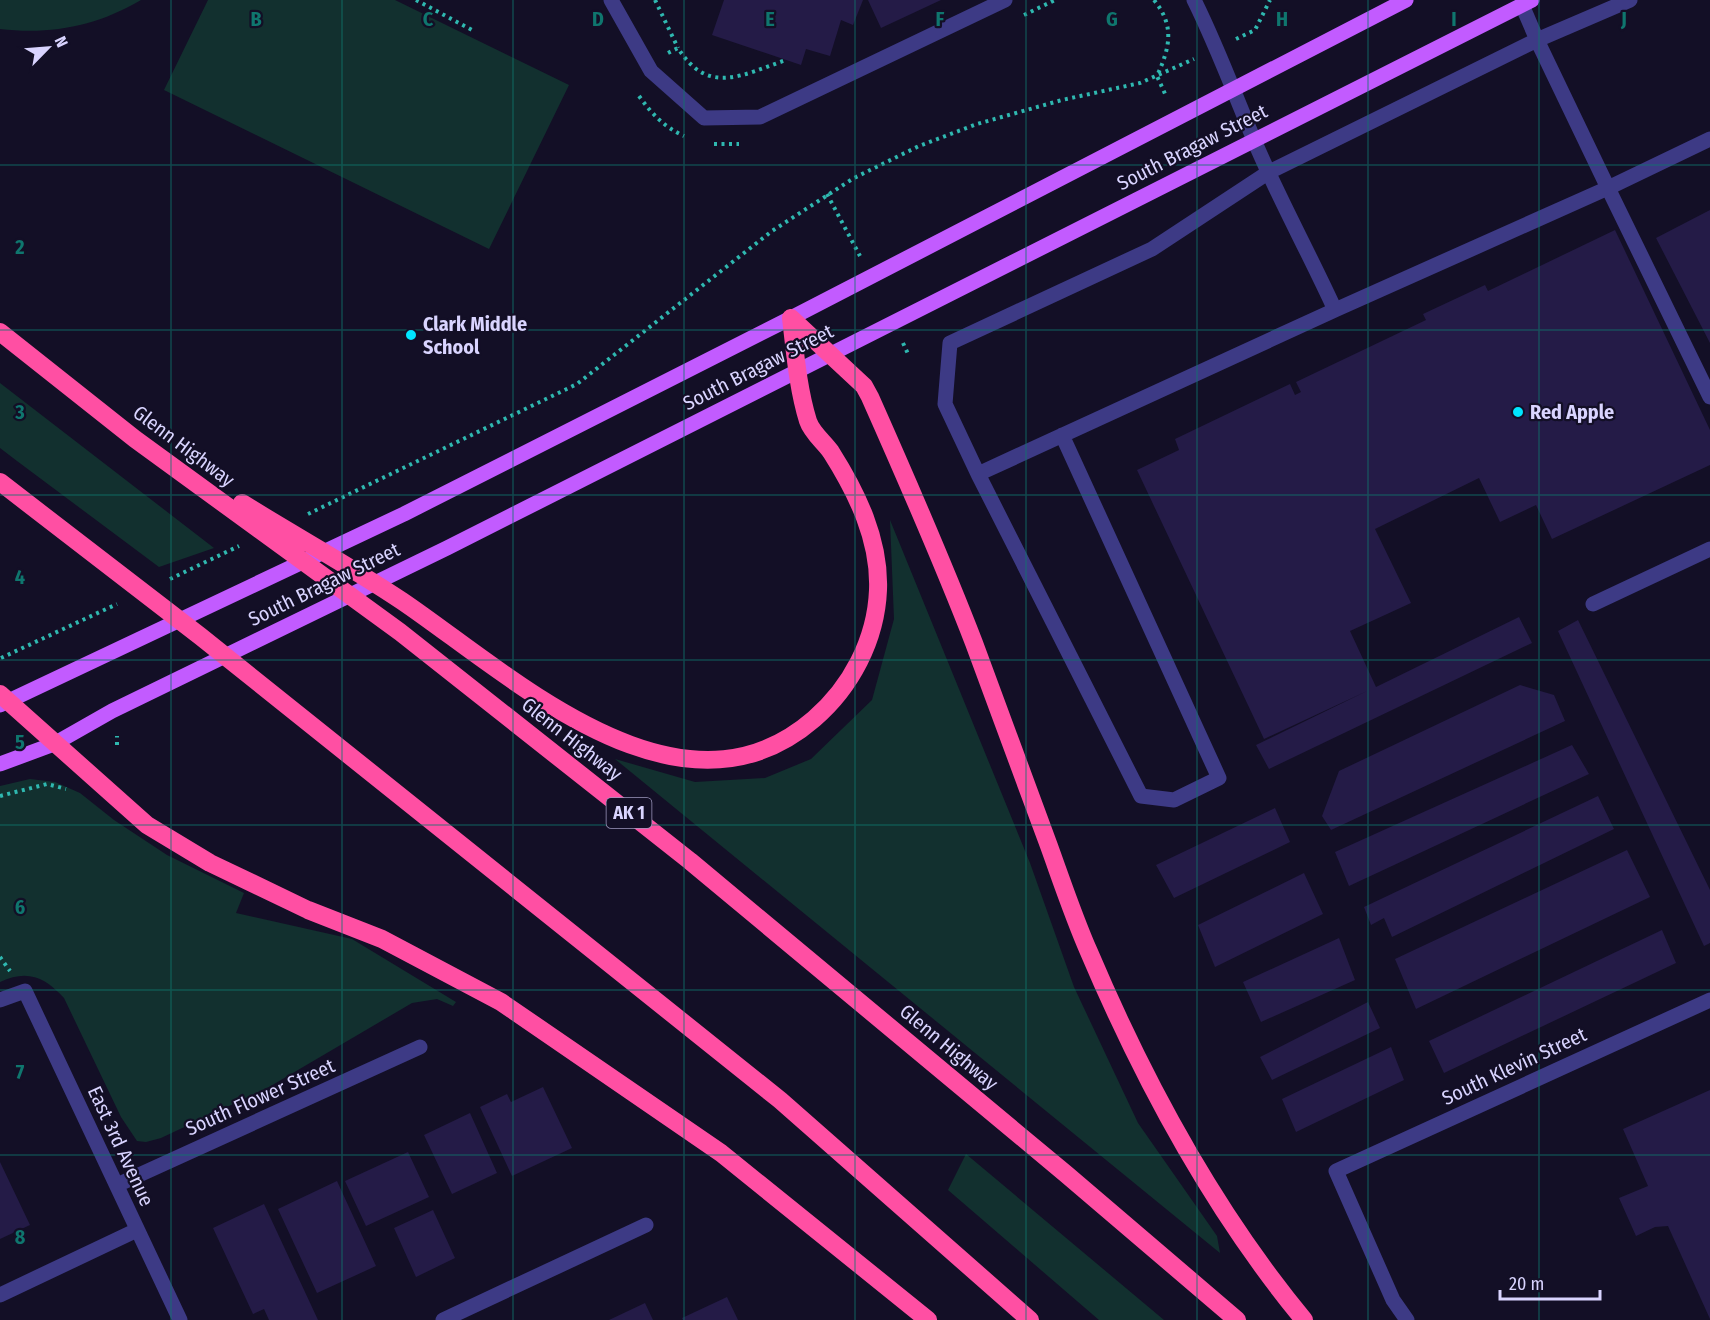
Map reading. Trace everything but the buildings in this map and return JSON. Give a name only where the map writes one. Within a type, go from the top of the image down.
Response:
[{"type":"highway","points":[[791,318],[864,386],[921,511],[976,650],[1088,951],[1132,1047],[1172,1128],[1214,1197],[1269,1278],[1304,1320]]},
{"type":"highway","points":[[135,439],[401,600],[498,672],[560,713],[601,733],[641,748],[712,760],[746,757],[768,750],[788,739],[831,704],[865,651],[875,622],[878,589],[870,534],[860,501],[845,475],[809,424],[791,318]]},
{"type":"highway","name":"Glenn Highway","points":[[0,332],[135,439],[400,632],[690,861],[1066,1174],[1237,1320]]},
{"type":"highway","points":[[0,482],[200,636],[780,1100],[1030,1320]]},
{"type":"highway","points":[[3,700],[147,825],[210,863],[308,910],[382,939],[510,1008],[721,1153],[928,1320]]},
{"type":"main road","name":"South Bragaw Street","points":[[3,700],[68,673],[404,514],[791,318],[1406,0]]},
{"type":"main road","name":"South Bragaw Street","points":[[0,764],[54,744],[112,711],[447,548],[830,352],[1527,3]]},
{"type":"street","points":[[611,0],[651,71],[704,118],[760,117],[1005,0]]},
{"type":"street","points":[[1194,0],[1235,89],[1253,139],[1335,310]]},
{"type":"street","points":[[1062,435],[1219,778],[1174,800],[1141,796],[978,474],[945,404],[950,344],[1152,249],[1269,172],[1537,40],[1630,0]]},
{"type":"street","points":[[1527,3],[1537,40],[1710,397]]},
{"type":"street","points":[[978,474],[1608,188],[1710,139]]},
{"type":"street","points":[[1593,604],[1710,549]]},
{"type":"street","name":"East 3rd Avenue","points":[[0,1000],[25,991],[180,1320]]},
{"type":"street","name":"South Klevin Street","points":[[1407,1320],[1393,1300],[1336,1171],[1710,1000]]},
{"type":"street","name":"South Flower Street","points":[[117,1185],[420,1047]]},
{"type":"street","points":[[443,1320],[646,1225]]},
{"type":"street","points":[[0,1294],[137,1230]]},
{"type":"path","points":[[416,0],[472,30]]},
{"type":"path","points":[[655,0],[678,48],[697,72],[710,79],[732,77],[786,60]]},
{"type":"path","points":[[1020,17],[1055,0]]},
{"type":"path","points":[[303,516],[577,384],[772,231],[854,177],[919,146],[976,124],[1062,100],[1140,83],[1157,76],[1167,53],[1170,36],[1164,13],[1154,0]]},
{"type":"path","points":[[1255,30],[1270,0]]},
{"type":"path","points":[[648,64],[678,48]]},
{"type":"path","points":[[165,580],[240,546]]},
{"type":"path","points":[[0,658],[123,600]]},
{"type":"path","points":[[0,796],[47,784],[66,789],[74,795]]},
{"type":"green space","points":[[0,0],[141,0],[90,22],[55,29],[19,31],[0,29]]},
{"type":"green space","points":[[208,0],[395,0],[569,85],[489,249],[164,90]]},
{"type":"green space","points":[[0,383],[214,548],[159,567],[0,448]]},
{"type":"green space","points":[[890,520],[1030,863],[1074,987],[1138,1123],[1217,1236],[1220,1253],[615,759],[695,782],[765,778],[811,759],[872,700],[894,619]]},
{"type":"green space","points":[[30,779],[55,782],[80,793],[114,820],[167,855],[244,893],[236,913],[352,939],[456,1002],[453,1006],[437,999],[412,1003],[269,1087],[161,1138],[146,1142],[137,1141],[121,1117],[64,998],[50,985],[35,977],[19,976],[0,982],[0,786]]},
{"type":"green space","points":[[966,1154],[1164,1320],[1099,1320],[948,1190]]},
{"type":"place","name":"Clark Middle School","points":[[411,335]]},
{"type":"place","name":"Red Apple","points":[[1518,412]]}]
